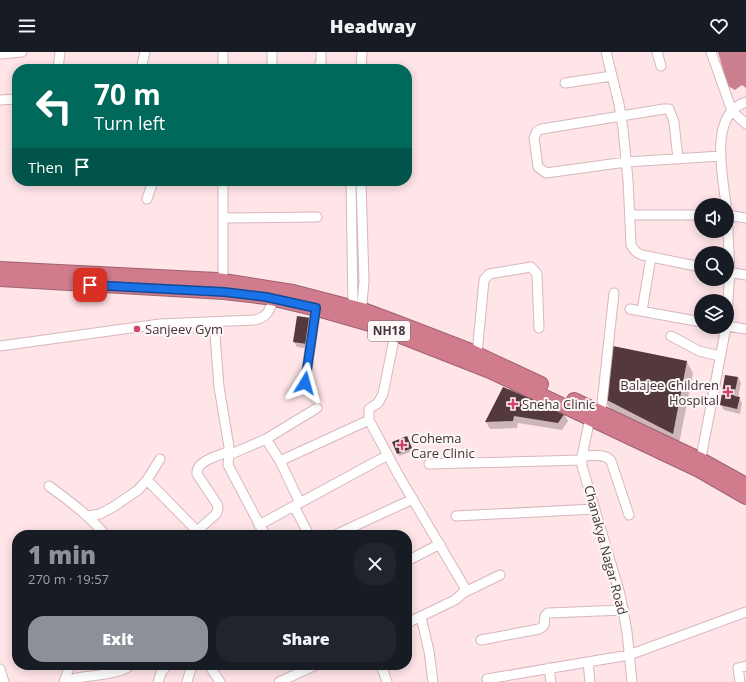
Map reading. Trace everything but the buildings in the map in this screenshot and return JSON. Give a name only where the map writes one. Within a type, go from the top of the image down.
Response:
[{"type":"highway","name":"NH18","points":[[0,269],[223,281],[293,292],[477,354],[596,415],[746,486]]},
{"type":"highway","name":"NH18","points":[[0,279],[224,292],[274,299],[316,308],[358,313],[395,334],[596,415]]},
{"type":"highway","name":"NH18","points":[[700,465],[746,497]]},
{"type":"street","points":[[0,54],[22,52]]},
{"type":"street","points":[[59,64],[60,52]]},
{"type":"street","points":[[142,64],[145,52]]},
{"type":"street","points":[[223,52],[223,64]]},
{"type":"street","points":[[272,52],[272,64]]},
{"type":"street","points":[[320,64],[321,52]]},
{"type":"street","points":[[361,64],[362,52]]},
{"type":"street","points":[[606,52],[621,116],[626,162],[631,244],[633,249],[636,253],[694,266]]},
{"type":"street","points":[[657,52],[661,66]]},
{"type":"street","points":[[711,52],[732,111],[746,124]]},
{"type":"street","points":[[565,83],[612,76]]},
{"type":"street","points":[[0,100],[12,99]]},
{"type":"street","points":[[725,198],[721,156],[724,122],[732,111],[746,102]]},
{"type":"street","points":[[678,159],[674,122],[669,109],[664,108],[542,129],[537,131],[534,138],[538,167],[546,173],[626,162],[678,159],[721,156]]},
{"type":"street","points":[[147,199],[151,186]]},
{"type":"street","points":[[223,186],[223,281]]},
{"type":"street","points":[[351,186],[358,313]]},
{"type":"street","points":[[358,313],[364,282],[362,186]]},
{"type":"street","points":[[630,215],[694,215]]},
{"type":"street","points":[[734,216],[746,218]]},
{"type":"street","points":[[223,218],[317,217]]},
{"type":"street","points":[[642,311],[651,257]]},
{"type":"street","points":[[477,354],[484,280],[489,274],[531,267],[534,269],[537,274],[539,328]]},
{"type":"street","points":[[734,273],[746,275]]},
{"type":"street","name":"Chanakya Nagar Road","points":[[614,293],[596,415],[582,458],[582,466],[624,610],[632,682]]},
{"type":"street","points":[[0,346],[160,324],[254,320],[262,318],[268,313],[274,299]]},
{"type":"street","points":[[305,383],[316,308]]},
{"type":"street","points":[[630,309],[694,321]]},
{"type":"street","points":[[214,322],[219,386],[229,453],[228,465],[262,530]]},
{"type":"street","points":[[734,328],[746,329]]},
{"type":"street","points":[[395,334],[383,394],[378,403],[369,409],[369,420],[413,499],[464,584],[465,588],[463,593]]},
{"type":"street","points":[[700,465],[725,334]]},
{"type":"street","points":[[671,336],[699,351],[720,356]]},
{"type":"street","points":[[202,530],[216,514],[218,508],[217,504],[197,474],[196,471],[199,466],[205,462],[266,439],[317,408]]},
{"type":"street","points":[[280,462],[369,420]]},
{"type":"street","points":[[266,439],[280,462],[307,530]]},
{"type":"street","points":[[259,525],[388,455]]},
{"type":"street","points":[[429,464],[608,457],[611,461],[629,515]]},
{"type":"street","points":[[88,516],[100,514],[138,490],[147,480],[160,459]]},
{"type":"street","points":[[147,480],[196,530]]},
{"type":"street","points":[[49,486],[88,516],[101,530]]},
{"type":"street","points":[[346,530],[413,499]]},
{"type":"street","points":[[456,516],[595,509]]},
{"type":"street","points":[[412,558],[440,544]]},
{"type":"street","points":[[412,621],[455,600],[463,593],[500,575]]},
{"type":"street","points":[[481,640],[539,629],[544,626],[545,616],[548,614],[624,610]]},
{"type":"street","points":[[487,680],[512,679],[549,668],[629,655],[746,612]]},
{"type":"street","points":[[421,617],[429,651],[433,682]]},
{"type":"street","points":[[588,662],[590,682]]},
{"type":"street","points":[[740,682],[738,668],[746,666]]},
{"type":"street","points":[[549,668],[551,682]]},
{"type":"street","points":[[0,669],[4,682]]},
{"type":"street","points":[[64,682],[68,670]]},
{"type":"street","points":[[64,682],[80,677],[121,670]]},
{"type":"street","points":[[158,682],[163,670]]},
{"type":"street","points":[[187,682],[191,670]]},
{"type":"street","points":[[212,670],[220,682]]},
{"type":"street","points":[[279,682],[305,670]]},
{"type":"street","points":[[383,670],[387,682]]},
{"type":"shaded area","points":[[718,52],[746,52],[746,88],[742,85],[735,90],[728,86]]},
{"type":"place","name":"Sanjeev Gym","points":[[137,329]]},
{"type":"place","name":"Balajee Children Hospital","points":[[728,392]]},
{"type":"place","name":"Sneha Clinic","points":[[513,404]]},
{"type":"place","name":"Cohema Care Clinic","points":[[402,445]]},
{"type":"route","points":[[90,285],[224,292],[266,297],[316,308],[305,383]]}]
